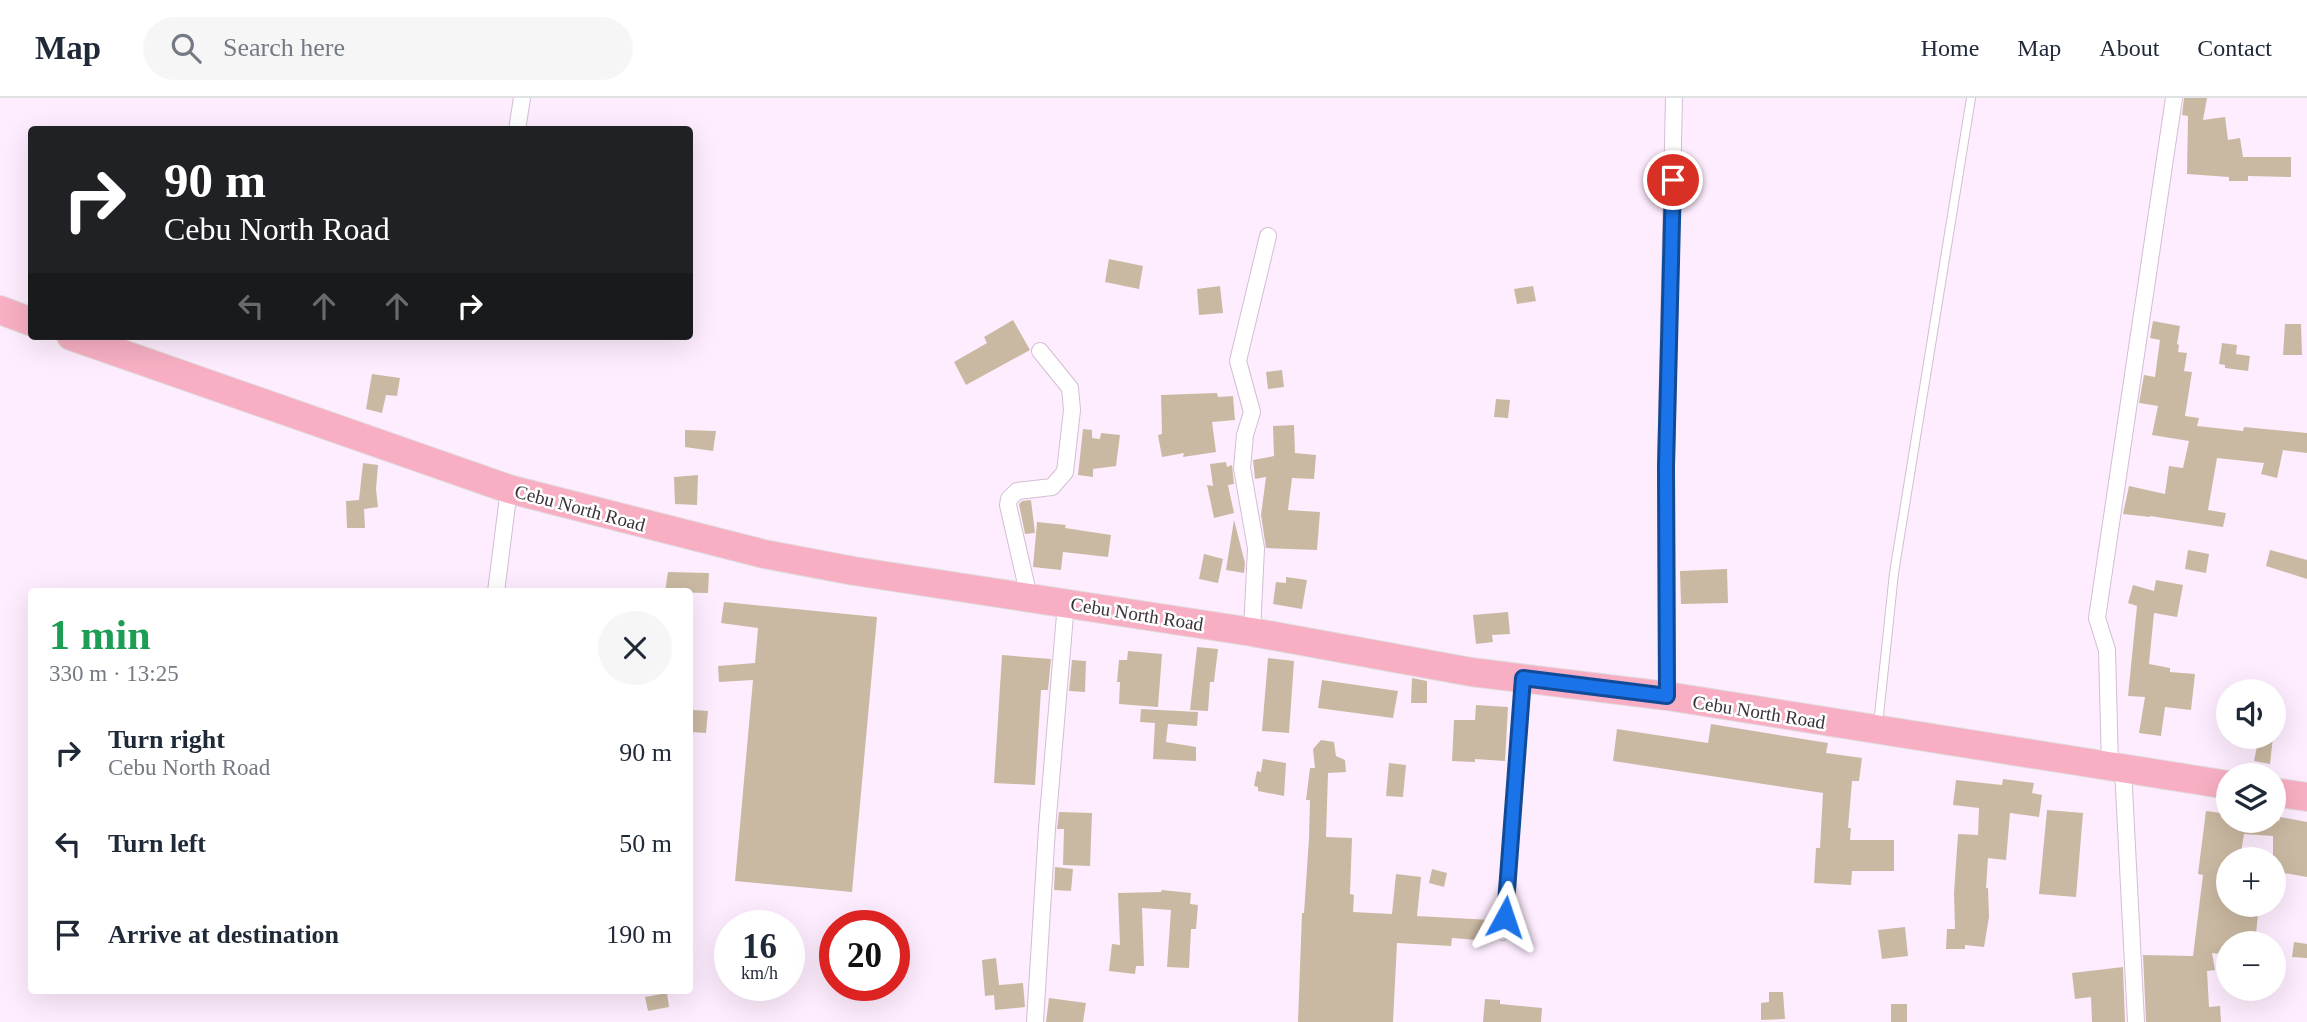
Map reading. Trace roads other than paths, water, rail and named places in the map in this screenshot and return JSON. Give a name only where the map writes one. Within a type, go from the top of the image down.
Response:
[{"type":"highway","points":[[0,310],[28,320]]},
{"type":"highway","name":"Cebu North Road","points":[[88,340],[509,489],[764,554],[854,571],[1252,632],[1471,672],[1667,696],[2216,783]]},
{"type":"highway","points":[[2286,794],[2307,797]]},
{"type":"street","points":[[518,126],[522,98]]},
{"type":"street","points":[[1667,696],[1666,466],[1674,98]]},
{"type":"street","points":[[2136,1022],[2107,650],[2097,618],[2174,98]]},
{"type":"street","points":[[1252,632],[1256,548],[1242,468],[1245,435],[1252,412],[1238,361],[1268,236]]},
{"type":"street","points":[[1029,597],[1008,505],[1017,491],[1052,487],[1065,472],[1072,410],[1070,388],[1040,351]]},
{"type":"street","points":[[497,588],[509,489]]},
{"type":"street","points":[[1035,1022],[1047,828],[1066,603]]},
{"type":"lane","points":[[1877,731],[1894,573],[1971,98]]},
{"type":"lane","points":[[1503,936],[1523,678]]}]
